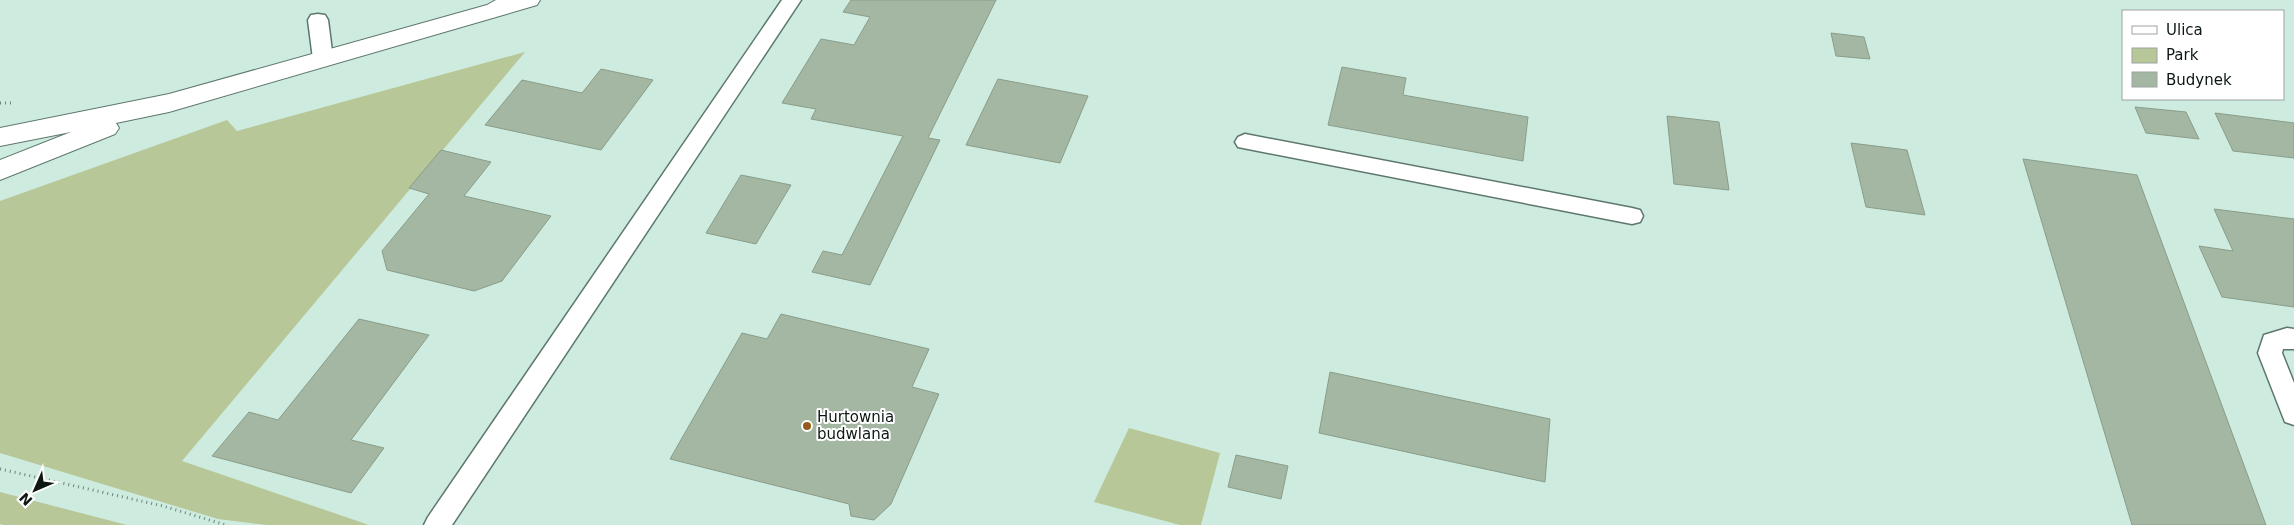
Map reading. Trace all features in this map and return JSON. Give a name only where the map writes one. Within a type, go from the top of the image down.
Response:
[{"type":"street","points":[[0,137],[169,103],[505,5],[529,0]]},
{"type":"street","points":[[0,170],[169,103]]},
{"type":"lane","points":[[436,525],[792,0]]},
{"type":"lane","points":[[318,20],[323,59]]},
{"type":"lane","points":[[1245,142],[1632,216]]},
{"type":"lane","points":[[2294,339],[2287,338],[2272,342],[2270,353],[2294,414]]},
{"type":"path","points":[[0,469],[164,506],[226,525]]},
{"type":"green space","points":[[525,52],[182,461],[369,525],[267,525],[218,519],[0,453],[0,201],[227,120],[237,131]]},
{"type":"green space","points":[[1129,428],[1220,453],[1201,525],[1180,525],[1094,502]]},
{"type":"green space","points":[[0,492],[127,525],[3,525],[0,524]]},
{"type":"building","points":[[851,0],[996,0],[928,138],[940,140],[870,285],[812,272],[823,251],[842,255],[903,136],[811,119],[816,109],[782,103],[821,39],[854,45],[870,17],[843,12]]},
{"type":"building","points":[[1831,33],[1864,37],[1870,59],[1836,56]]},
{"type":"building","points":[[1342,67],[1406,78],[1403,95],[1528,117],[1523,161],[1328,125]]},
{"type":"building","points":[[601,69],[653,80],[601,150],[485,125],[522,80],[582,93]]},
{"type":"building","points":[[998,79],[1088,96],[1060,163],[966,145]]},
{"type":"building","points":[[2135,107],[2186,112],[2199,139],[2146,133]]},
{"type":"building","points":[[2215,113],[2294,123],[2294,158],[2233,151]]},
{"type":"building","points":[[1667,116],[1719,122],[1729,190],[1674,184]]},
{"type":"building","points":[[1851,143],[1907,150],[1925,215],[1866,207]]},
{"type":"building","points":[[441,150],[491,162],[464,196],[551,216],[502,281],[474,291],[387,270],[382,251],[429,194],[409,188]]},
{"type":"building","points":[[2023,159],[2137,175],[2266,525],[2132,525]]},
{"type":"building","points":[[741,175],[791,185],[756,244],[706,233]]},
{"type":"building","points":[[2214,209],[2294,219],[2294,307],[2222,297],[2199,246],[2233,251]]},
{"type":"building","name":"Hurtownia budwlana","points":[[781,314],[929,349],[912,387],[939,394],[891,504],[874,520],[851,516],[849,504],[670,459],[742,333],[767,339]]},
{"type":"building","points":[[359,319],[429,335],[351,440],[384,448],[351,493],[212,456],[249,412],[278,420]]},
{"type":"building","points":[[1330,372],[1550,419],[1545,482],[1319,433]]},
{"type":"building","points":[[1236,455],[1288,466],[1281,499],[1228,487]]},
{"type":"place","name":"Hurtownia budwlana","points":[[807,426]]}]
